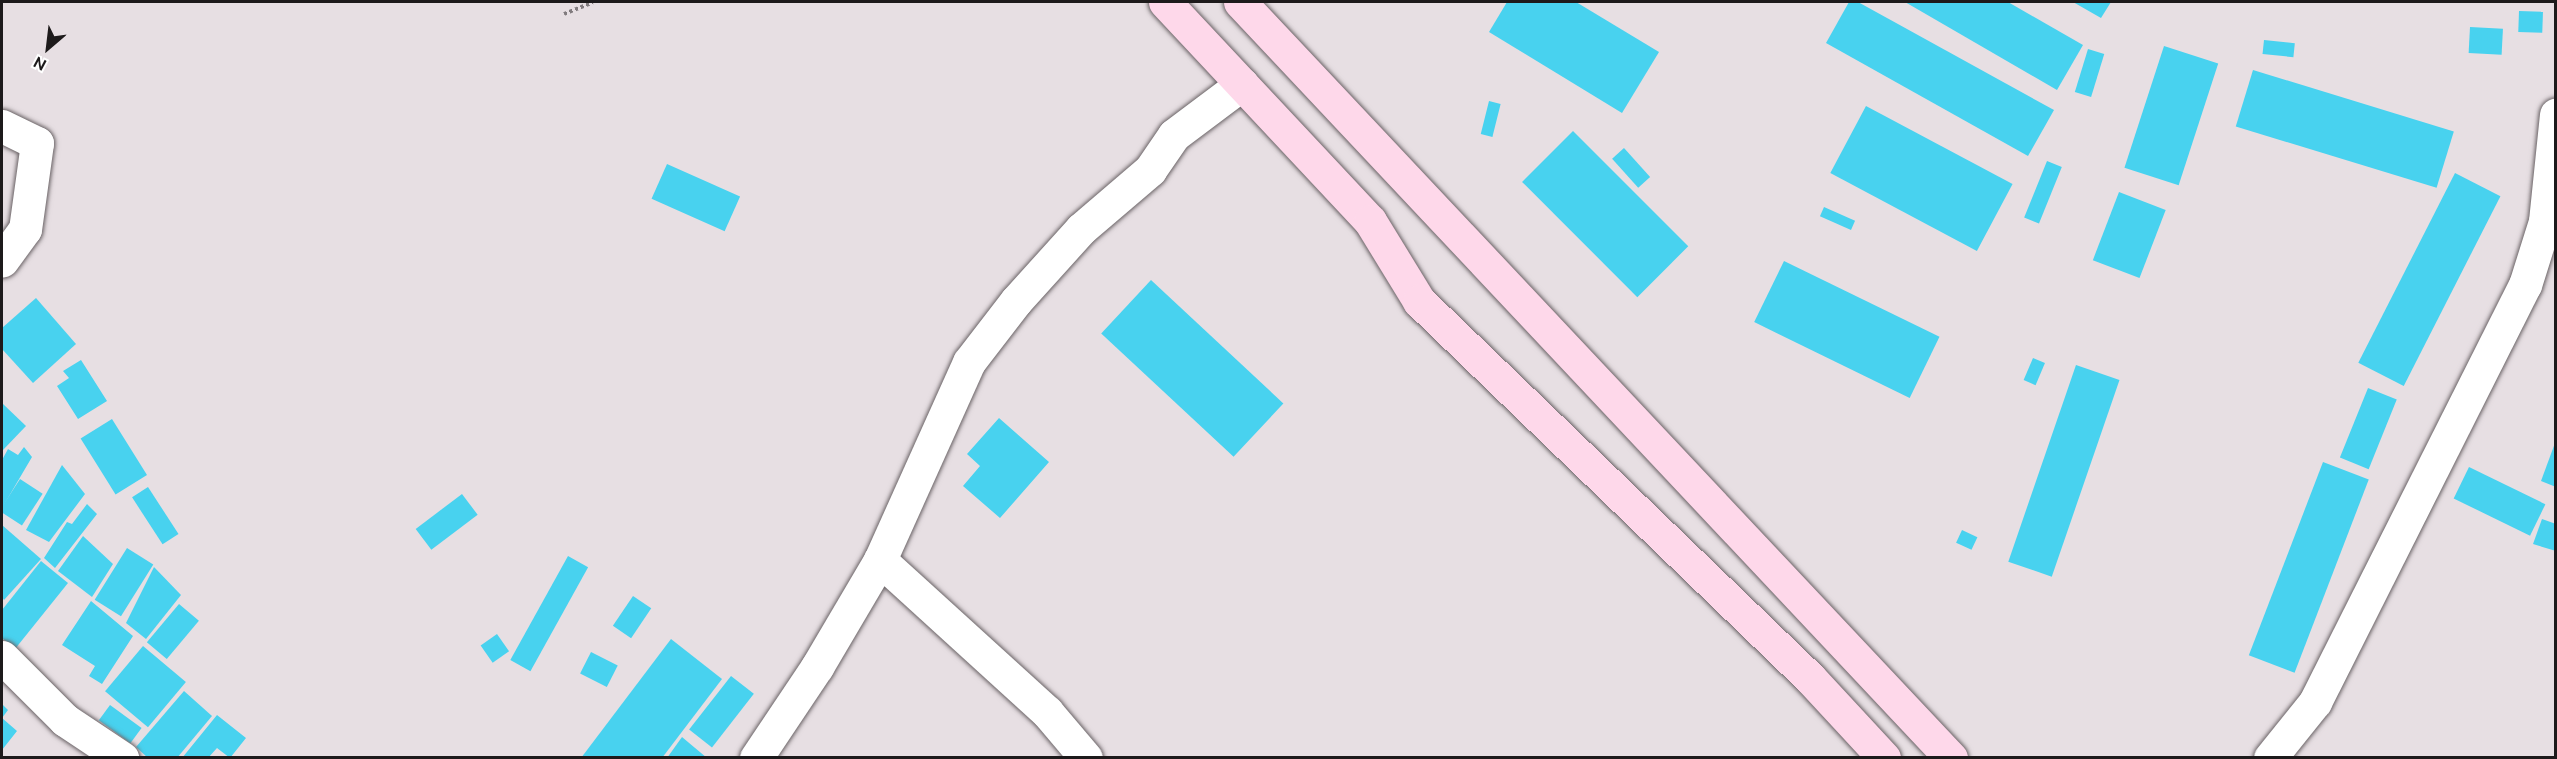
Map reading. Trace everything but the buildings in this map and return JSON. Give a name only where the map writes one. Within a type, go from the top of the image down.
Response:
[{"type":"main road","points":[[1165,2],[1370,221],[1419,301],[1810,678],[1877,754]]},
{"type":"main road","points":[[1240,2],[1951,758]]},
{"type":"street","points":[[756,758],[818,667],[880,560],[969,362],[1016,301],[1081,229],[1150,170],[1174,135],[1242,84]]},
{"type":"street","points":[[2270,758],[2316,702],[2525,285],[2545,221],[2556,115]]},
{"type":"street","points":[[2,126],[37,143],[25,229],[2,261]]},
{"type":"street","points":[[880,560],[1047,712],[1086,758]]},
{"type":"street","points":[[2,657],[65,720],[122,758]]},
{"type":"path","points":[[564,14],[593,2]]}]
